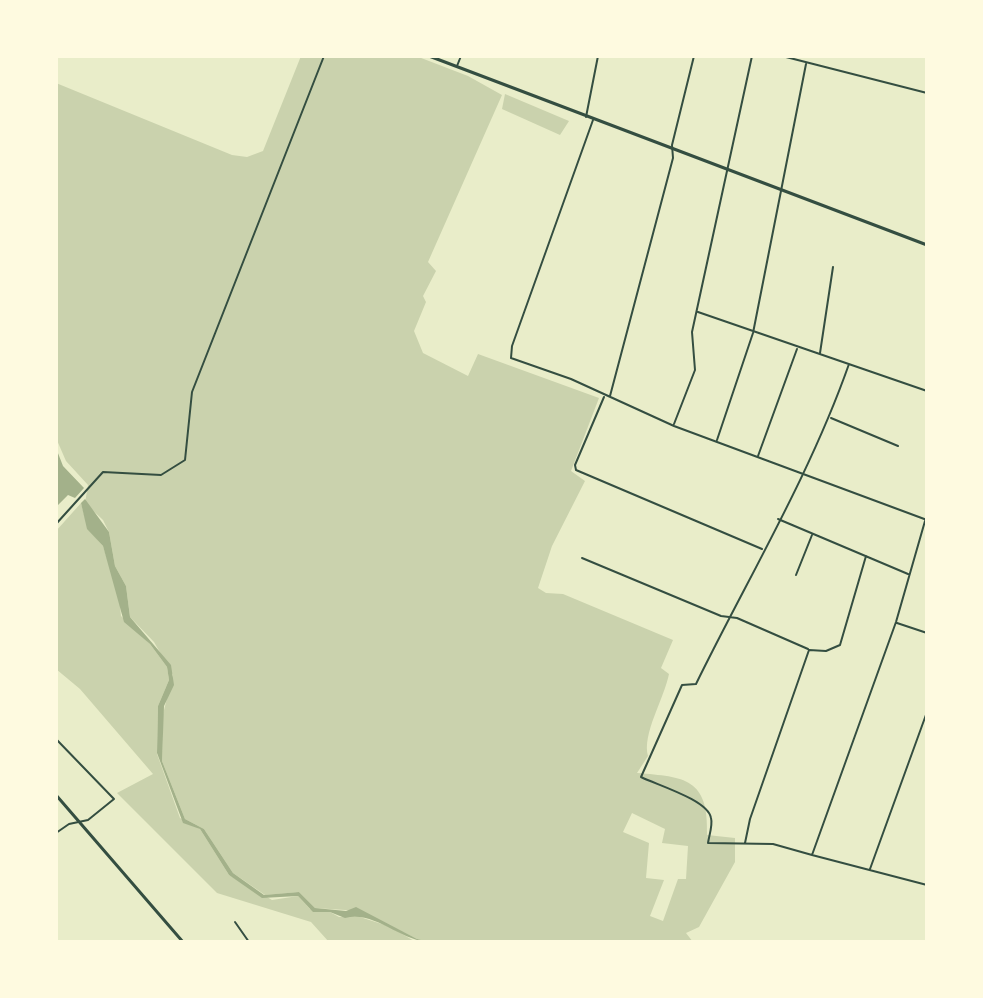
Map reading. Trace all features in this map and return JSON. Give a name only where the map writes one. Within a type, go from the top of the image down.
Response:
[{"type":"street","points":[[56,524],[103,472],[161,475],[185,460],[192,392],[324,56]]},
{"type":"street","points":[[429,56],[927,245]]},
{"type":"street","points":[[457,68],[461,56]]},
{"type":"street","points":[[586,117],[598,56]]},
{"type":"street","points":[[610,398],[694,56]]},
{"type":"street","points":[[674,426],[695,370],[692,332],[752,56]]},
{"type":"street","points":[[782,56],[927,93]]},
{"type":"street","points":[[716,442],[753,333],[806,64]]},
{"type":"street","points":[[593,120],[509,356],[516,362],[571,379],[674,426],[926,520],[896,622],[812,855]]},
{"type":"street","points":[[820,355],[833,267]]},
{"type":"street","points":[[698,312],[927,391]]},
{"type":"street","points":[[757,458],[798,348]]},
{"type":"street","points":[[849,364],[830,417],[711,655],[696,684],[682,685],[641,777],[694,800],[709,812],[712,819],[708,843],[773,844],[925,885]]},
{"type":"street","points":[[605,395],[575,465],[576,470],[762,549]]},
{"type":"street","points":[[830,417],[898,446]]},
{"type":"street","points":[[778,519],[909,574]]},
{"type":"street","points":[[796,575],[812,534]]},
{"type":"street","points":[[582,558],[809,650],[826,651],[840,645],[866,556]]},
{"type":"street","points":[[896,622],[927,633]]},
{"type":"street","points":[[745,843],[750,819],[809,650]]},
{"type":"street","points":[[870,871],[927,712]]},
{"type":"street","points":[[56,739],[114,799],[82,822],[69,824],[56,833]]},
{"type":"street","points":[[56,795],[183,942]]},
{"type":"street","points":[[235,922],[249,942]]},
{"type":"shaded area","points":[[301,56],[416,56],[468,76],[502,95],[428,262],[436,271],[423,296],[426,302],[414,331],[423,353],[468,376],[478,354],[599,398],[571,471],[585,481],[552,546],[538,588],[546,593],[563,594],[673,640],[661,668],[669,674],[648,737],[648,756],[637,773],[668,776],[691,784],[704,802],[707,835],[735,838],[735,862],[699,927],[686,933],[693,942],[431,942],[417,939],[360,911],[315,908],[299,892],[265,895],[233,873],[204,829],[185,819],[162,761],[163,714],[173,675],[154,642],[130,617],[126,586],[115,566],[109,532],[103,520],[85,503],[88,485],[66,461],[56,438],[56,83],[232,155],[247,157],[263,151]],"holes":[[[632,813],[665,829],[662,843],[688,846],[686,879],[678,879],[663,921],[650,916],[664,880],[646,878],[649,843],[623,832]]]},
{"type":"shaded area","points":[[505,94],[569,121],[560,135],[502,109]]},
{"type":"shaded area","points":[[56,448],[63,466],[84,488],[75,498],[68,495],[56,507]]},
{"type":"shaded area","points":[[85,499],[109,532],[115,566],[126,586],[130,617],[171,665],[174,685],[164,706],[162,761],[185,819],[204,829],[233,873],[264,895],[299,892],[315,908],[346,911],[356,907],[417,939],[431,942],[420,941],[409,937],[367,918],[345,918],[330,912],[313,912],[298,896],[262,898],[229,875],[200,829],[183,823],[157,753],[158,706],[169,680],[167,667],[150,644],[124,622],[103,546],[87,529],[81,503]]},
{"type":"shaded area","points":[[81,503],[88,529],[103,546],[119,595],[121,616],[150,644],[167,667],[169,680],[158,706],[157,754],[180,818],[200,829],[229,875],[272,900],[298,896],[310,909],[330,912],[339,917],[360,917],[388,926],[416,942],[329,942],[311,922],[217,893],[117,793],[153,774],[80,689],[56,669],[56,531]]}]
